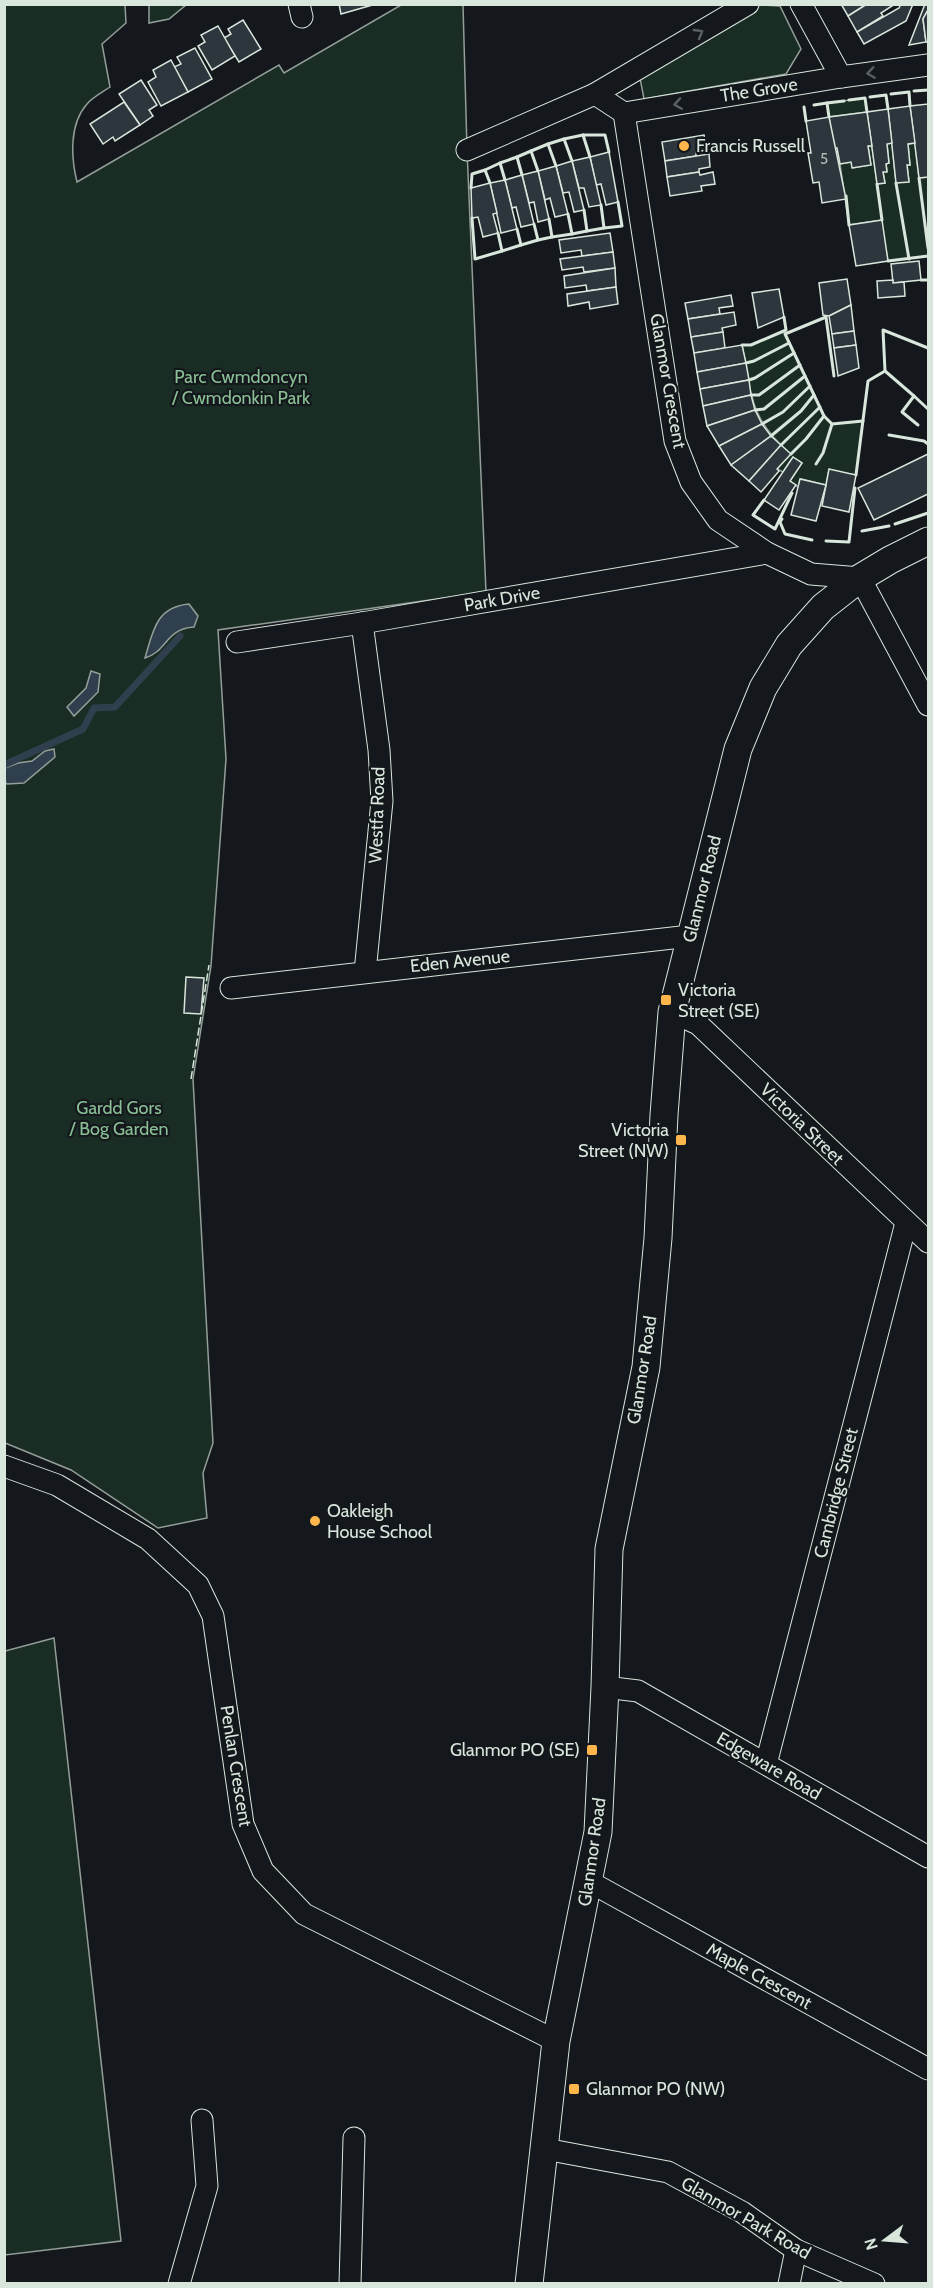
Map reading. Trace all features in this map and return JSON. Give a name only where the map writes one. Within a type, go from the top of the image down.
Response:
[{"type":"street","points":[[467,150],[594,94],[748,4]]},
{"type":"street","points":[[801,4],[840,77]]},
{"type":"street","name":"The Grove","points":[[624,113],[840,77],[928,65]]},
{"type":"street","points":[[594,94],[624,113]]},
{"type":"street","name":"Glanmor Crescent","points":[[624,113],[675,441],[691,482],[718,520],[767,553],[811,574],[860,578]]},
{"type":"street","name":"Glanmor Road","points":[[529,2283],[556,2041],[590,1882],[598,1832],[609,1549],[646,1367],[658,1238],[672,1012],[738,749],[763,688],[789,645],[823,607],[860,578],[928,541]]},
{"type":"street","name":"Park Drive","points":[[237,642],[362,623],[767,553]]},
{"type":"street","points":[[860,578],[928,705]]},
{"type":"street","name":"Westfa Road","points":[[362,623],[379,750],[382,801],[365,972]]},
{"type":"street","name":"Eden Avenue","points":[[231,988],[690,936]]},
{"type":"street","name":"Victoria Street","points":[[672,1012],[698,1024],[928,1242]]},
{"type":"street","name":"Cambridge Street","points":[[766,1764],[906,1223]]},
{"type":"street","name":"Penlan Crescent","points":[[4,1466],[57,1485],[148,1539],[198,1585],[213,1616],[243,1824],[263,1871],[304,1914],[556,2041]]},
{"type":"street","name":"Edgeware Road","points":[[605,1687],[638,1691],[928,1857]]},
{"type":"street","name":"Maple Crescent","points":[[590,1882],[928,2069]]},
{"type":"street","points":[[179,2283],[207,2186],[202,2120]]},
{"type":"street","points":[[350,2283],[354,2138]]},
{"type":"street","name":"Glanmor Park Road","points":[[545,2149],[668,2172],[742,2212],[796,2250],[874,2283]]},
{"type":"street","points":[[789,2283],[796,2250]]},
{"type":"green space","points":[[149,4],[186,5],[169,19],[149,23]]},
{"type":"green space","name":"Parc Cwmdoncyn / Cwmdonkin Park","points":[[4,5],[125,5],[126,23],[102,44],[110,87],[89,101],[81,112],[74,131],[73,152],[77,182],[279,65],[284,73],[401,5],[463,5],[486,592],[218,630],[226,759],[211,966],[193,1079],[213,1443],[203,1473],[207,1518],[158,1528],[71,1470],[5,1443]]},
{"type":"green space","points":[[760,5],[780,6],[801,49],[786,74],[644,99],[639,73]]},
{"type":"green space","points":[[865,98],[867,112],[829,117],[827,103]]},
{"type":"green space","points":[[892,143],[896,183],[909,181],[908,144],[915,143],[919,178],[928,177],[928,256],[888,261],[881,220],[849,225],[840,164],[851,162],[853,168],[871,165],[868,146],[872,146],[877,184],[885,183],[883,172],[887,171],[886,164],[889,163],[887,144]]},
{"type":"green space","points":[[784,331],[824,416],[832,424],[863,421],[856,475],[829,470],[826,485],[801,479],[798,487],[790,481],[802,463],[793,457],[783,472],[777,469],[790,454],[759,417],[754,405],[742,345],[751,345]]},
{"type":"green space","points":[[54,1638],[121,2241],[5,2255],[5,1651]]},
{"type":"water","points":[[189,604],[198,616],[194,627],[177,632],[153,655],[145,658],[154,630],[163,615],[178,606]]},
{"type":"water","points":[[91,671],[100,674],[98,692],[74,716],[67,707],[86,688]]},
{"type":"water","points":[[54,749],[55,757],[24,783],[7,784],[5,782],[5,768],[32,761],[45,751]]},
{"type":"building","points":[[339,4],[376,4],[341,14]]},
{"type":"building","points":[[841,4],[867,4],[848,16]]},
{"type":"building","points":[[867,4],[895,4],[881,13],[883,16],[857,32],[848,16]]},
{"type":"building","points":[[901,4],[913,4],[906,21],[864,44],[857,32],[899,8]]},
{"type":"building","points":[[925,4],[928,4],[928,10],[923,19],[926,42],[909,45]]},
{"type":"building","points":[[928,10],[928,42],[926,42],[923,19]]},
{"type":"building","points":[[243,20],[261,49],[239,62],[224,38],[231,34],[228,29]]},
{"type":"building","points":[[218,26],[235,56],[212,70],[198,46],[205,42],[201,35]]},
{"type":"building","points":[[195,48],[212,79],[188,92],[174,67],[181,64],[177,57]]},
{"type":"building","points":[[171,60],[188,92],[161,106],[148,82],[156,77],[153,70]]},
{"type":"building","points":[[141,80],[157,105],[149,110],[153,116],[140,125],[119,94]]},
{"type":"building","points":[[124,102],[140,125],[115,141],[113,137],[103,144],[90,124]]},
{"type":"building","points":[[928,104],[928,177],[919,178],[910,106]]},
{"type":"building","points":[[910,106],[915,143],[908,144],[909,182],[896,183],[888,109]]},
{"type":"building","points":[[888,109],[892,143],[887,144],[889,163],[886,164],[887,172],[883,172],[885,183],[877,184],[867,112]]},
{"type":"building","points":[[867,112],[872,146],[868,146],[871,165],[852,168],[851,162],[840,164],[837,148],[834,148],[829,117]]},
{"type":"building","points":[[829,117],[846,199],[822,203],[819,182],[813,183],[806,121]]},
{"type":"building","name":"Francis Russell","points":[[704,135],[707,150],[696,152],[696,156],[665,161],[662,142]]},
{"type":"building","points":[[609,152],[618,202],[606,205],[601,184],[596,185],[590,157]]},
{"type":"building","points":[[709,154],[710,167],[699,169],[699,172],[667,177],[665,161]]},
{"type":"building","points":[[590,157],[601,205],[589,207],[584,188],[579,188],[572,161]]},
{"type":"building","points":[[572,161],[584,210],[574,212],[569,192],[563,193],[556,166]]},
{"type":"building","points":[[556,166],[568,214],[555,217],[550,198],[545,200],[538,171]]},
{"type":"building","points":[[538,171],[549,219],[538,222],[534,202],[529,203],[522,175]]},
{"type":"building","points":[[699,172],[700,175],[713,172],[715,184],[701,186],[702,191],[670,196],[667,177]]},
{"type":"building","points":[[522,175],[534,224],[521,227],[516,207],[512,208],[505,180]]},
{"type":"building","points":[[505,180],[517,229],[501,233],[490,183]]},
{"type":"building","points":[[490,183],[497,213],[493,214],[498,233],[483,237],[478,217],[472,218],[471,188]]},
{"type":"building","points":[[882,220],[888,261],[856,266],[849,225]]},
{"type":"building","points":[[610,233],[613,252],[582,256],[581,250],[561,253],[559,240]]},
{"type":"building","points":[[613,252],[615,268],[584,272],[583,267],[562,270],[560,259]]},
{"type":"building","points":[[919,261],[921,280],[893,283],[891,264]]},
{"type":"building","points":[[615,268],[616,287],[587,291],[586,285],[565,288],[564,276]]},
{"type":"building","points":[[847,279],[851,305],[829,316],[823,315],[819,283]]},
{"type":"building","points":[[893,280],[893,283],[904,282],[905,296],[878,298],[877,281]]},
{"type":"building","points":[[616,287],[618,304],[590,309],[589,302],[568,306],[567,294]]},
{"type":"building","points":[[779,289],[784,317],[758,328],[752,293]]},
{"type":"building","points":[[731,295],[733,306],[719,308],[720,314],[688,319],[685,303]]},
{"type":"building","points":[[851,305],[854,331],[832,334],[829,316]]},
{"type":"building","points":[[734,312],[736,325],[722,328],[723,332],[691,337],[688,319]]},
{"type":"building","points":[[854,331],[856,345],[834,348],[832,334]]},
{"type":"building","points":[[723,332],[725,348],[694,353],[691,337]]},
{"type":"building","points":[[742,345],[746,363],[697,372],[694,353]]},
{"type":"building","points":[[856,345],[859,368],[838,376],[834,348]]},
{"type":"building","points":[[746,363],[749,380],[700,389],[697,372]]},
{"type":"building","points":[[749,380],[751,395],[703,406],[700,389]]},
{"type":"building","points":[[751,395],[755,410],[707,426],[703,406]]},
{"type":"building","points":[[755,410],[762,424],[719,446],[707,426]]},
{"type":"building","points":[[762,424],[771,436],[731,465],[719,446]]},
{"type":"building","points":[[771,436],[781,445],[749,481],[731,465]]},
{"type":"building","points":[[781,445],[791,454],[761,492],[749,481]]},
{"type":"building","points":[[928,454],[928,494],[874,520],[858,488]]},
{"type":"building","points":[[793,457],[802,463],[790,481],[796,485],[779,510],[764,500]]},
{"type":"building","points":[[829,469],[856,475],[849,512],[822,506]]},
{"type":"building","points":[[800,479],[826,485],[816,521],[791,515]]},
{"type":"building","points":[[186,977],[204,978],[201,1014],[184,1013]]},
{"type":"waterway","points":[[4,765],[83,729],[94,708],[115,707],[180,636]]},
{"type":"fence","points":[[191,1079],[209,965]]},
{"type":"wall","points":[[914,91],[928,90]]},
{"type":"wall","points":[[891,94],[909,92],[910,106]]},
{"type":"wall","points":[[870,97],[886,95],[888,109]]},
{"type":"wall","points":[[849,100],[865,98],[867,112]]},
{"type":"wall","points":[[827,103],[844,101]]},
{"type":"wall","points":[[814,105],[827,103],[829,117]]},
{"type":"wall","points":[[804,107],[806,121]]},
{"type":"wall","points":[[590,157],[583,135],[605,135],[609,152]]},
{"type":"wall","points":[[572,161],[564,139],[583,135]]},
{"type":"wall","points":[[556,166],[548,144],[564,139]]},
{"type":"wall","points":[[538,171],[531,151],[548,144]]},
{"type":"wall","points":[[522,175],[517,157],[531,151]]},
{"type":"wall","points":[[505,180],[500,163],[517,157]]},
{"type":"wall","points":[[490,183],[485,170],[500,163]]},
{"type":"wall","points":[[471,188],[472,174],[485,170]]},
{"type":"wall","points":[[919,178],[928,248]]},
{"type":"wall","points":[[896,183],[909,259]]},
{"type":"wall","points":[[877,184],[882,220]]},
{"type":"wall","points":[[846,196],[849,225]]},
{"type":"wall","points":[[601,205],[604,228],[622,226],[618,202]]},
{"type":"wall","points":[[584,210],[587,231],[604,228]]},
{"type":"wall","points":[[568,214],[572,234],[587,231]]},
{"type":"wall","points":[[472,218],[475,259],[502,251]]},
{"type":"wall","points":[[549,219],[552,237],[572,234]]},
{"type":"wall","points":[[534,224],[538,240],[552,237]]},
{"type":"wall","points":[[517,229],[521,245],[538,240]]},
{"type":"wall","points":[[498,233],[502,251],[521,245]]},
{"type":"wall","points":[[888,261],[928,256]]},
{"type":"wall","points":[[921,280],[928,280]]},
{"type":"wall","points":[[742,345],[751,345],[786,330],[784,317]]},
{"type":"wall","points":[[834,376],[826,317],[785,334],[824,416],[832,424],[863,421]]},
{"type":"wall","points":[[885,371],[883,330],[928,348]]},
{"type":"wall","points":[[746,363],[789,343]]},
{"type":"wall","points":[[749,380],[794,353]]},
{"type":"wall","points":[[751,395],[759,395],[800,365]]},
{"type":"wall","points":[[856,475],[868,381],[885,371],[914,396]]},
{"type":"wall","points":[[755,410],[764,409],[805,376]]},
{"type":"wall","points":[[762,424],[783,412],[810,386]]},
{"type":"wall","points":[[771,436],[801,411],[814,395]]},
{"type":"wall","points":[[918,425],[902,412],[914,396],[928,409]]},
{"type":"wall","points":[[781,445],[820,407]]},
{"type":"wall","points":[[791,454],[824,416]]},
{"type":"wall","points":[[816,464],[823,453],[832,424]]},
{"type":"wall","points":[[889,435],[924,441],[928,444]]},
{"type":"wall","points":[[826,541],[849,542],[855,488]]},
{"type":"wall","points":[[764,500],[753,515],[775,529],[792,493]]},
{"type":"wall","points":[[895,524],[928,513]]},
{"type":"wall","points":[[782,519],[780,522],[785,534],[812,540]]},
{"type":"wall","points":[[862,531],[889,526]]},
{"type":"place","name":"Francis Russell","points":[[684,146]]},
{"type":"place","name":"Victoria Street (SE)","points":[[666,1000]]},
{"type":"place","name":"Victoria Street (NW)","points":[[681,1140]]},
{"type":"place","name":"Oakleigh House School","points":[[315,1521]]},
{"type":"place","name":"Glanmor PO (SE)","points":[[592,1750]]},
{"type":"place","name":"Glanmor PO (NW)","points":[[574,2089]]},
{"type":"park label","name":"Gardd Gors / Bog Garden","points":[[119,1118]]}]
